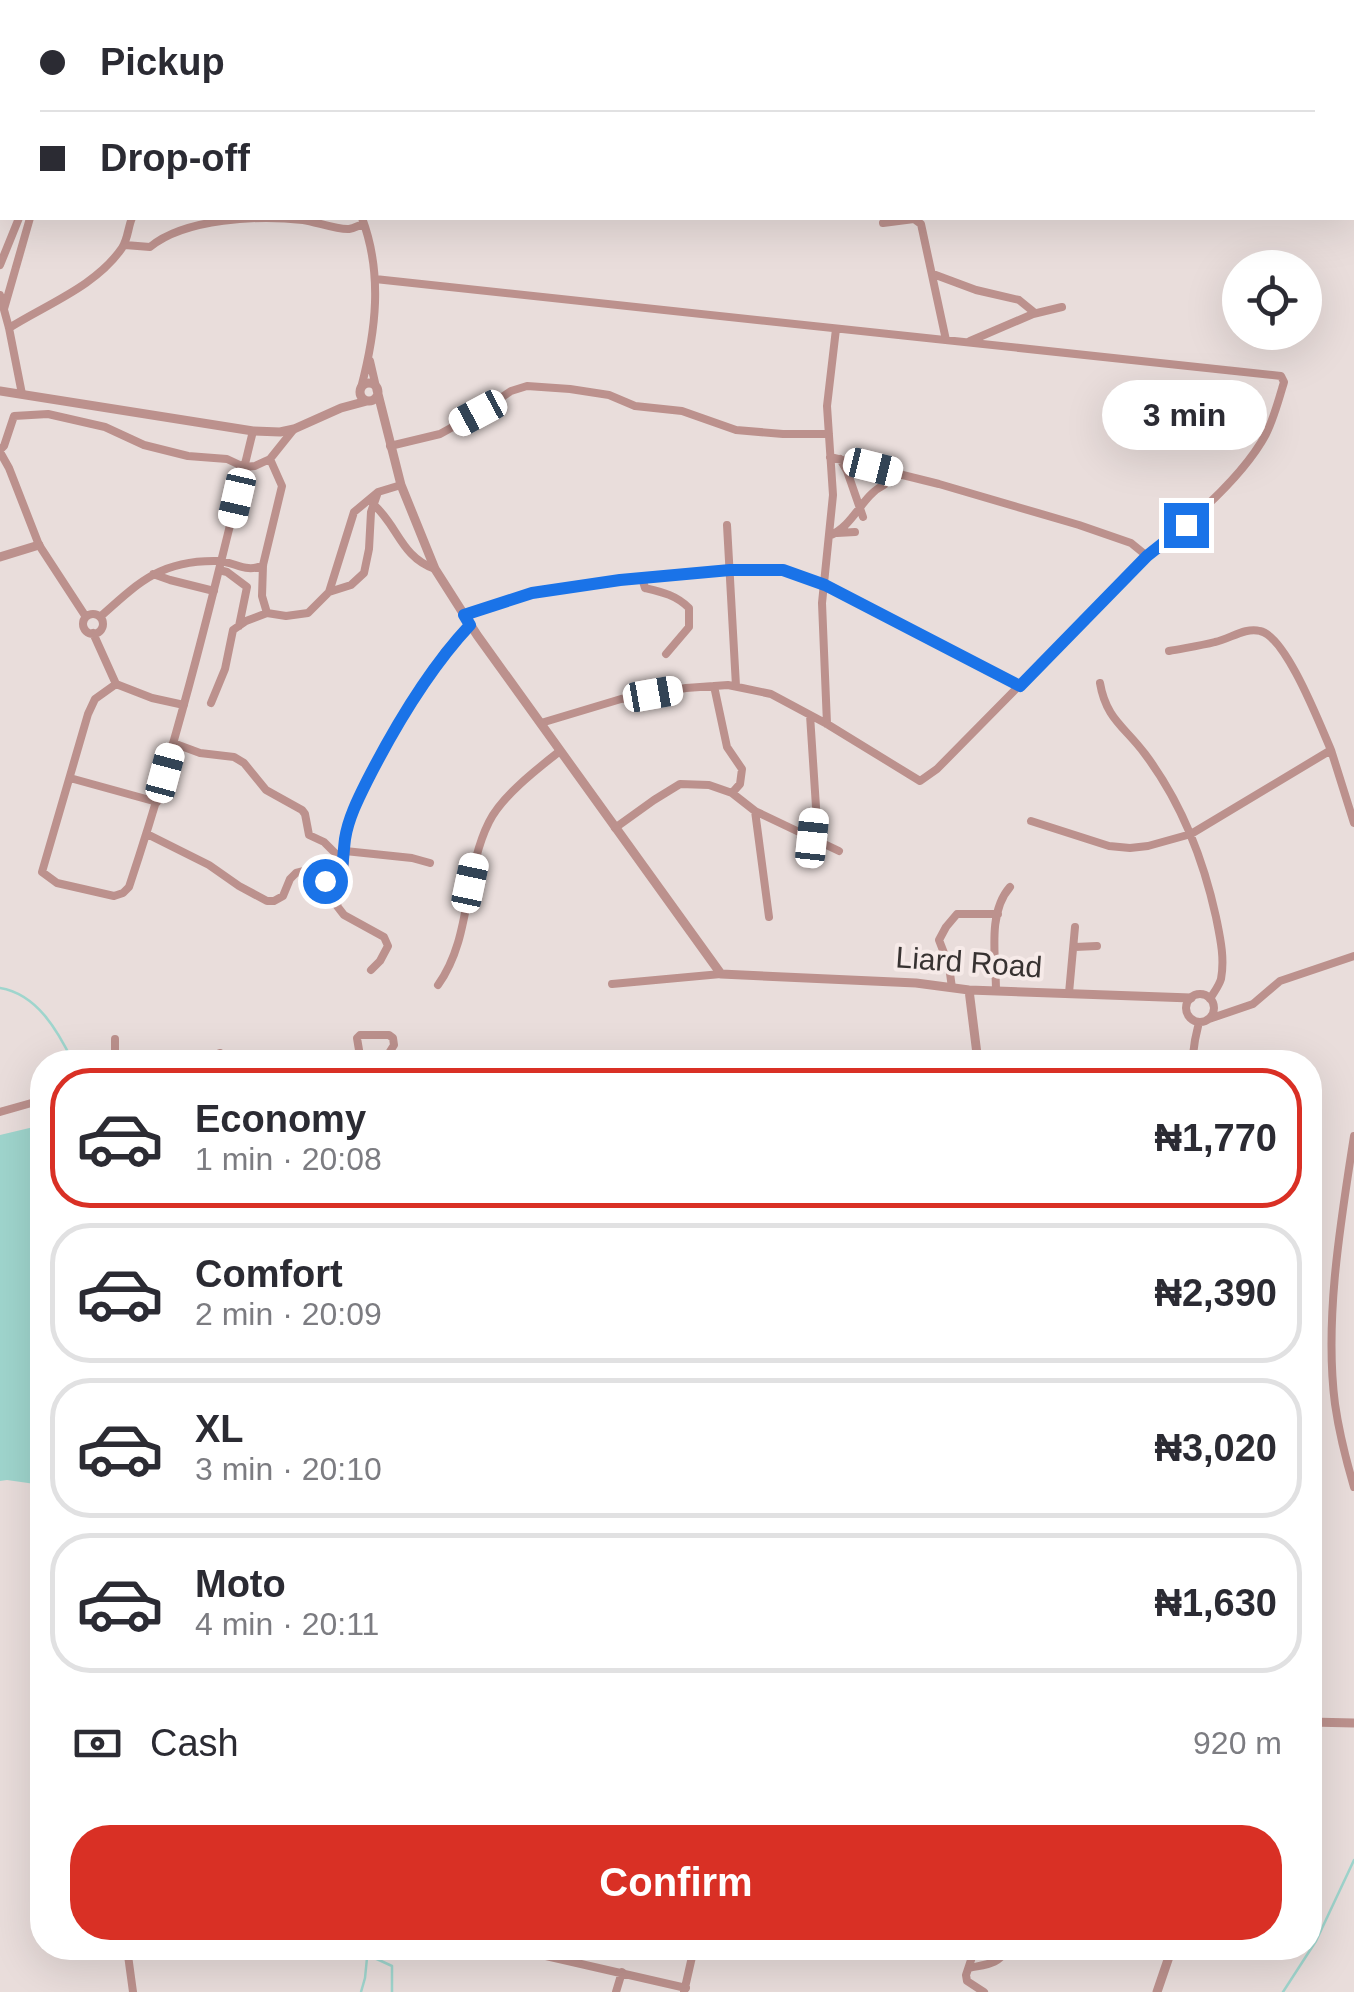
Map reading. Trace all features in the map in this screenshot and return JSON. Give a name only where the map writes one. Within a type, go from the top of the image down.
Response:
[{"type":"street","points":[[0,265],[18,220]]},
{"type":"street","points":[[4,309],[29,220]]},
{"type":"street","points":[[9,328],[80,288],[104,268],[124,245],[131,220]]},
{"type":"street","points":[[124,245],[150,247],[161,238],[192,228],[238,220]]},
{"type":"street","points":[[300,220],[347,230],[363,221],[377,287],[364,395]]},
{"type":"street","points":[[883,224],[904,220]]},
{"type":"street","points":[[918,220],[946,340]]},
{"type":"street","points":[[932,274],[1019,300],[1036,313]]},
{"type":"street","points":[[375,279],[1281,376],[1284,382],[1273,418],[1254,453],[1186,525],[1147,556],[937,769],[920,781],[828,724],[770,694],[736,686],[620,699],[541,724]]},
{"type":"street","points":[[0,295],[22,394]]},
{"type":"street","points":[[966,343],[1036,313],[1062,307]]},
{"type":"street","points":[[828,724],[822,603],[833,534],[835,458],[828,406],[836,328]]},
{"type":"street","points":[[370,357],[401,485],[436,569],[470,625],[721,974]]},
{"type":"street","points":[[0,391],[280,432],[341,408],[364,395],[368,384],[376,389]]},
{"type":"street","points":[[390,446],[440,434],[511,391],[527,386],[609,394],[634,406],[682,411],[736,430],[829,434]]},
{"type":"street","points":[[364,395],[374,399],[376,389]]},
{"type":"street","points":[[364,395],[384,421]]},
{"type":"street","points":[[86,617],[39,545],[0,451],[14,416],[48,414],[105,427],[144,445],[188,456],[228,459],[244,467],[270,459],[294,428]]},
{"type":"street","points":[[116,684],[95,699],[88,714],[42,872],[57,884],[114,896],[129,886],[157,802],[253,431]]},
{"type":"street","points":[[835,458],[1079,525],[1131,543],[1147,556]]},
{"type":"street","points":[[835,458],[847,471],[862,513]]},
{"type":"street","points":[[268,613],[262,596],[262,565],[282,486],[270,459]]},
{"type":"street","points":[[211,703],[225,669],[232,630],[268,613],[308,613],[329,592],[354,512],[378,492],[401,485]]},
{"type":"street","points":[[833,534],[862,513],[873,492],[884,485]]},
{"type":"street","points":[[329,592],[352,585],[364,574],[378,492]]},
{"type":"street","points":[[374,504],[407,551],[436,569]]},
{"type":"street","points":[[727,525],[736,686]]},
{"type":"street","points":[[833,534],[855,532]]},
{"type":"street","points":[[0,557],[39,545]]},
{"type":"street","points":[[100,617],[158,570],[184,563],[249,569],[262,565]]},
{"type":"street","points":[[220,565],[247,587],[238,626]]},
{"type":"street","points":[[464,615],[532,593],[642,578],[730,570],[783,570],[825,585],[1020,686]]},
{"type":"street","points":[[153,574],[214,591]]},
{"type":"street","points":[[642,578],[644,588],[680,599],[689,608],[690,628],[666,654]]},
{"type":"street","points":[[100,617],[91,614],[83,623],[93,634],[116,684],[184,705]]},
{"type":"street","points":[[93,634],[101,629],[100,617]]},
{"type":"street","points":[[371,970],[388,946],[386,940],[344,915],[338,906],[345,839],[356,803],[383,748],[446,650],[470,625]]},
{"type":"street","points":[[1169,651],[1218,642],[1242,632],[1262,631],[1275,640],[1331,750],[1354,823]]},
{"type":"street","points":[[1100,683],[1108,711],[1143,751],[1176,803],[1208,882],[1221,942],[1220,983],[1193,1050]]},
{"type":"street","points":[[714,686],[727,747],[742,770],[740,784],[732,793]]},
{"type":"street","points":[[810,715],[816,806],[812,838]]},
{"type":"street","points":[[173,743],[244,762],[266,790],[305,814],[309,835],[324,842],[344,863]]},
{"type":"street","points":[[1031,820],[1108,846],[1148,846],[1190,834],[1331,750]]},
{"type":"street","points":[[438,985],[456,950],[476,854],[490,821],[505,798],[560,751]]},
{"type":"street","points":[[70,778],[157,802]]},
{"type":"street","points":[[615,828],[680,784],[708,785],[732,793],[756,810],[840,851]]},
{"type":"street","points":[[756,810],[769,917]]},
{"type":"street","points":[[146,834],[209,865],[267,901],[274,902],[283,896],[290,878],[304,870],[339,886]]},
{"type":"street","points":[[345,851],[430,863]]},
{"type":"street","points":[[996,991],[998,914],[1000,901],[1010,887]]},
{"type":"street","points":[[952,988],[939,940],[946,927],[957,914],[998,914]]},
{"type":"street","points":[[1069,993],[1076,927]]},
{"type":"street","points":[[1075,947],[1097,946]]},
{"type":"street","points":[[1226,1013],[1202,995],[1191,998],[1186,1006],[1188,1015],[1204,1020],[1226,1013],[1253,1004],[1280,980],[1354,956]]},
{"type":"street","points":[[612,984],[721,974]]},
{"type":"street","name":"Liard Road","points":[[721,974],[969,990],[1191,998]]},
{"type":"street","points":[[969,990],[976,1050]]},
{"type":"street","points":[[359,1050],[360,1035],[389,1035],[394,1045],[391,1050]]},
{"type":"street","points":[[116,1039],[116,1050]]},
{"type":"street","points":[[0,1112],[30,1103]]},
{"type":"street","points":[[1354,1136],[1338,1247],[1332,1339],[1335,1403],[1354,1487]]},
{"type":"street","points":[[1322,1723],[1354,1724]]},
{"type":"street","points":[[128,1960],[133,1992]]},
{"type":"street","points":[[566,1960],[685,1990],[691,1960]]},
{"type":"street","points":[[971,1960],[967,1981],[984,1992]]},
{"type":"street","points":[[968,1968],[999,1960]]},
{"type":"street","points":[[1157,1992],[1168,1960]]},
{"type":"street","points":[[616,1992],[622,1972]]},
{"type":"water","points":[[30,1128],[30,1483],[0,1481],[0,1135]]},
{"type":"waterway","points":[[0,988],[35,1006],[66,1050]]},
{"type":"waterway","points":[[1322,1928],[1354,1860]]},
{"type":"waterway","points":[[361,1992],[367,1960]]},
{"type":"waterway","points":[[379,1960],[392,1966],[392,1992]]},
{"type":"waterway","points":[[1283,1992],[1304,1960]]},
{"type":"route","points":[[325,881],[339,886],[345,839],[356,803],[383,748],[446,650],[470,625],[464,615],[532,593],[620,580],[730,570],[783,570],[825,585],[1020,686],[1147,556],[1186,525]]}]
